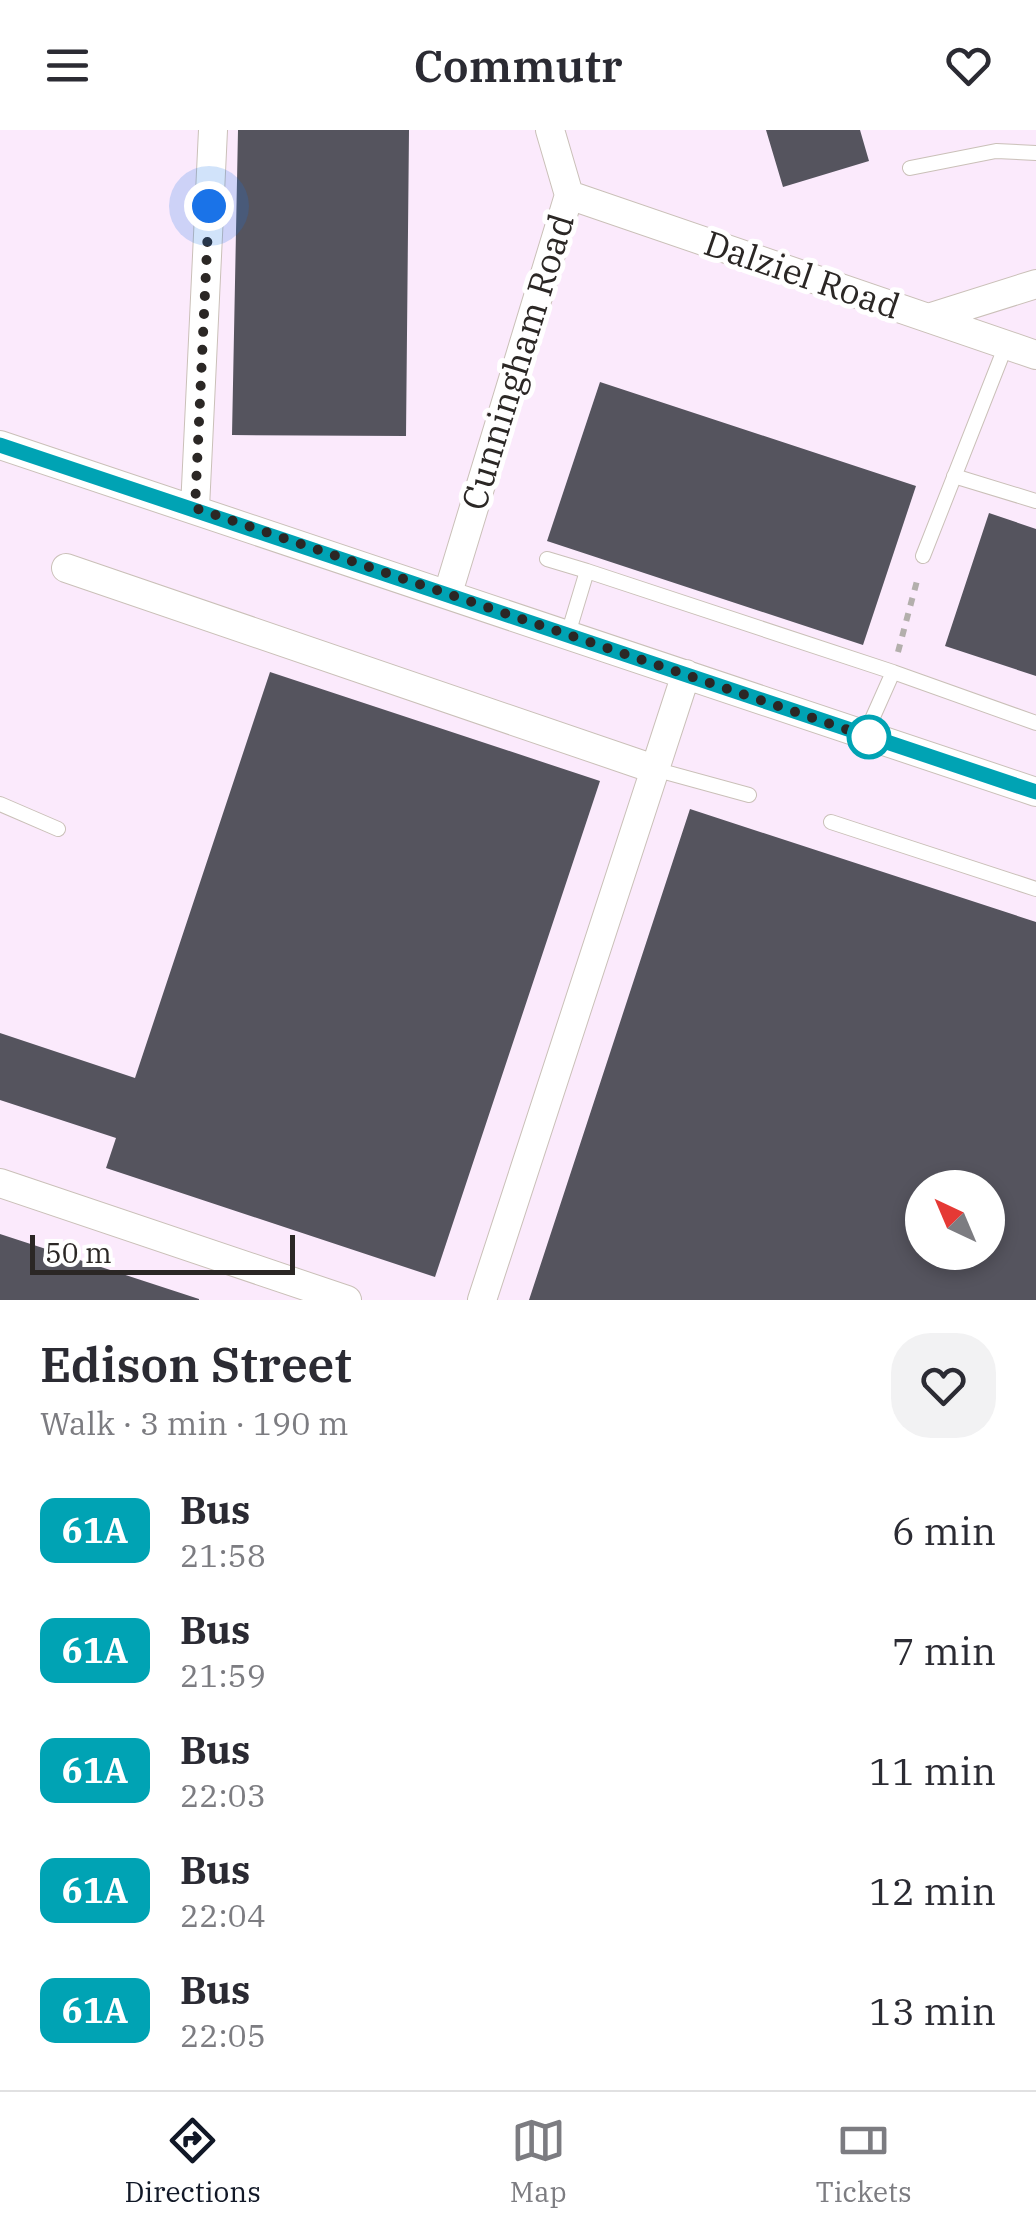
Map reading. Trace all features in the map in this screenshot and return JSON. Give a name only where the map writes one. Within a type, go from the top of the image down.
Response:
[{"type":"street","points":[[195,508],[213,130]]},
{"type":"street","name":"Cunningham Road","points":[[448,593],[569,195],[550,130]]},
{"type":"street","name":"Dalziel Road","points":[[569,195],[1036,354]]},
{"type":"street","points":[[928,318],[1036,284]]},
{"type":"street","points":[[0,446],[1036,792]]},
{"type":"street","points":[[66,568],[654,769]]},
{"type":"street","points":[[482,1300],[686,674]]},
{"type":"street","points":[[0,1183],[347,1300]]},
{"type":"lane","points":[[910,168],[996,152],[1036,153]]},
{"type":"lane","points":[[923,556],[1006,345]]},
{"type":"lane","points":[[954,476],[1036,500]]},
{"type":"lane","points":[[547,559],[1036,723]]},
{"type":"lane","points":[[568,634],[587,571]]},
{"type":"lane","points":[[865,735],[892,672]]},
{"type":"lane","points":[[654,769],[748,796]]},
{"type":"lane","points":[[0,804],[58,829]]},
{"type":"lane","points":[[832,822],[1036,889]]},
{"type":"path","points":[[892,672],[923,556]]},
{"type":"shaded area","points":[[0,130],[1036,130],[1036,1300],[0,1300]]},
{"type":"building","points":[[238,130],[409,130],[406,436],[232,435]]},
{"type":"building","points":[[766,130],[860,130],[869,161],[783,187]]},
{"type":"building","points":[[600,382],[916,486],[863,645],[547,541]]},
{"type":"building","points":[[989,513],[1036,529],[1036,676],[945,646]]},
{"type":"building","points":[[270,672],[600,781],[435,1277],[106,1168],[116,1138],[0,1100],[0,1033],[135,1078]]},
{"type":"building","points":[[690,809],[1036,922],[1036,1300],[529,1300]]},
{"type":"building","points":[[0,1234],[199,1299],[199,1300],[0,1300]]},
{"type":"bus line","name":"61A","points":[[0,445],[1036,792]]},
{"type":"route","points":[[209,206],[195,508],[869,737]]}]
